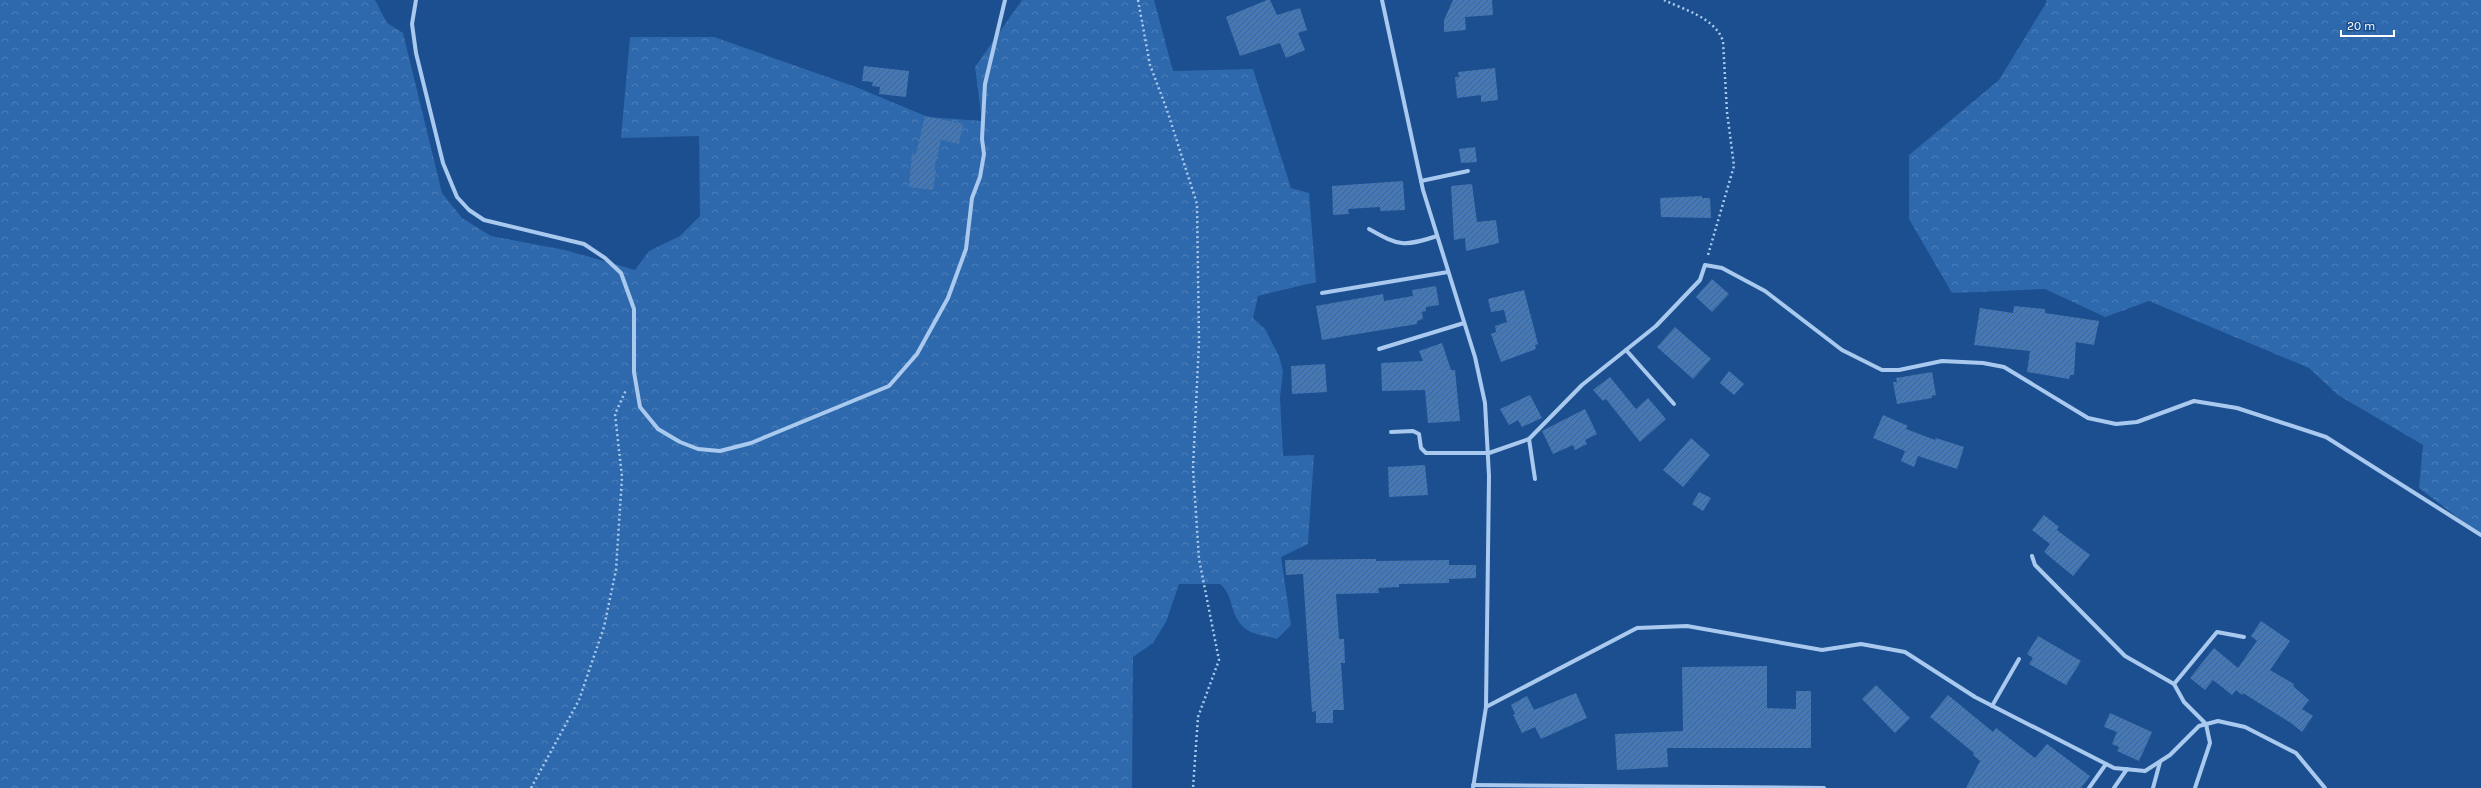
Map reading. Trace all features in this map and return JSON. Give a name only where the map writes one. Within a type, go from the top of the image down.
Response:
[{"type":"street","points":[[416,0],[412,24],[416,53],[443,163],[457,197],[469,210],[484,220],[584,244],[605,258],[621,273],[634,309],[634,372],[640,407],[658,429],[680,442],[698,449],[720,451],[751,442],[889,386],[904,371],[917,354],[948,298],[966,249],[972,198],[980,177],[984,154],[982,139],[985,84],[1005,0]]},
{"type":"street","points":[[1382,0],[1421,181],[1464,323],[1485,402],[1488,453],[1486,707],[1473,787],[1824,788]]},
{"type":"street","points":[[1421,181],[1468,171]]},
{"type":"street","points":[[1369,229],[1393,243],[1414,244],[1437,236]]},
{"type":"street","points":[[1391,432],[1414,431],[1419,434],[1421,448],[1426,453],[1488,453],[1529,439],[1582,385],[1656,326],[1700,280],[1705,265],[1722,268],[1764,291],[1842,350],[1882,370],[1899,370],[1942,362],[1983,363],[2004,367],[2088,418],[2116,424],[2137,422],[2194,401],[2237,408],[2326,437],[2481,535]]},
{"type":"street","points":[[1322,293],[1448,272]]},
{"type":"street","points":[[1379,349],[1464,323]]},
{"type":"street","points":[[1626,350],[1674,404]]},
{"type":"street","points":[[1529,439],[1535,479]]},
{"type":"street","points":[[2032,556],[2035,565],[2125,656],[2174,684],[2184,702],[2206,724],[2210,743],[2195,788]]},
{"type":"street","points":[[1486,707],[1637,628],[1687,626],[1822,650],[1862,644],[1905,652],[1992,706],[2114,768],[2145,771],[2160,761],[2199,726],[2218,721],[2245,727],[2296,753],[2325,788]]},
{"type":"street","points":[[2174,684],[2217,632],[2244,637]]},
{"type":"street","points":[[1992,706],[2019,660]]},
{"type":"street","points":[[2153,788],[2160,761]]},
{"type":"street","points":[[2089,788],[2106,764]]},
{"type":"street","points":[[2114,788],[2127,770]]},
{"type":"path","points":[[1138,0],[1150,65],[1167,110],[1197,204],[1199,342],[1193,468],[1199,559],[1219,660],[1198,717],[1193,788]]},
{"type":"path","points":[[1664,0],[1710,23],[1720,33],[1723,41],[1727,112],[1734,166],[1705,265]]},
{"type":"path","points":[[531,788],[578,700],[604,627],[616,570],[622,477],[615,414],[634,372]]},
{"type":"green space","points":[[0,0],[375,0],[387,23],[403,33],[442,193],[462,218],[491,236],[565,250],[635,270],[649,251],[680,236],[700,216],[699,136],[621,138],[630,37],[714,37],[856,87],[928,117],[982,121],[975,67],[1022,0],[1154,0],[1173,71],[1253,69],[1291,188],[1309,193],[1316,282],[1258,296],[1253,318],[1265,329],[1279,356],[1283,371],[1280,397],[1283,456],[1314,455],[1308,544],[1281,557],[1291,625],[1277,639],[1253,633],[1246,629],[1237,619],[1228,594],[1220,584],[1179,584],[1166,622],[1153,643],[1133,657],[1132,788],[0,788]]},
{"type":"green space","points":[[2046,0],[2481,0],[2481,535],[2419,488],[2423,445],[2338,395],[2309,368],[2149,301],[2105,317],[2045,289],[1952,293],[1909,219],[1909,155],[1999,80],[2046,3]]},
{"type":"building","points":[[1270,0],[1277,15],[1300,8],[1307,30],[1298,33],[1305,50],[1286,58],[1280,43],[1240,56],[1226,17]]},
{"type":"building","points":[[1453,0],[1492,0],[1493,15],[1465,17],[1466,30],[1444,32],[1444,20]]},
{"type":"building","points":[[864,66],[909,71],[906,97],[879,94],[880,87],[872,86],[873,82],[862,81]]},
{"type":"building","points":[[1495,68],[1498,100],[1481,102],[1481,95],[1457,98],[1455,77],[1459,77],[1458,72]]},
{"type":"building","points":[[925,116],[963,124],[959,144],[941,140],[934,170],[936,170],[933,190],[909,187],[912,153],[916,154]]},
{"type":"building","points":[[1475,147],[1477,162],[1461,163],[1459,149]]},
{"type":"building","points":[[1403,181],[1405,210],[1380,211],[1380,207],[1348,209],[1349,214],[1333,215],[1332,186]]},
{"type":"building","points":[[1472,184],[1477,222],[1496,220],[1499,243],[1466,251],[1465,238],[1454,240],[1451,186]]},
{"type":"building","points":[[1702,196],[1702,198],[1710,198],[1711,218],[1661,217],[1660,198]]},
{"type":"building","points":[[1712,279],[1729,294],[1712,312],[1696,297]]},
{"type":"building","points":[[1436,286],[1439,305],[1426,307],[1426,311],[1422,312],[1423,319],[1417,321],[1417,324],[1322,340],[1316,306],[1383,294],[1384,301],[1413,296],[1412,290]]},
{"type":"building","points":[[1524,290],[1538,344],[1535,345],[1536,349],[1501,362],[1491,334],[1496,332],[1495,326],[1507,322],[1504,310],[1491,312],[1488,299]]},
{"type":"building","points":[[2014,306],[2045,309],[2045,313],[2099,321],[2094,345],[2076,342],[2074,375],[2070,375],[2069,379],[2027,372],[2030,351],[1974,345],[1980,308],[2013,313]]},
{"type":"building","points":[[1675,327],[1711,359],[1693,379],[1657,347]]},
{"type":"building","points":[[1442,343],[1451,370],[1455,370],[1460,421],[1428,423],[1425,390],[1382,391],[1381,363],[1423,361],[1419,351]]},
{"type":"building","points":[[1325,364],[1327,392],[1292,394],[1291,366]]},
{"type":"building","points":[[1729,371],[1744,384],[1734,395],[1720,383]]},
{"type":"building","points":[[1932,372],[1936,395],[1932,396],[1932,398],[1897,404],[1893,382],[1897,382],[1896,378]]},
{"type":"building","points":[[1610,377],[1636,409],[1648,398],[1666,419],[1640,442],[1606,399],[1603,401],[1593,390]]},
{"type":"building","points":[[1530,395],[1542,418],[1522,427],[1518,420],[1509,425],[1500,409]]},
{"type":"building","points":[[1585,409],[1597,434],[1585,440],[1587,444],[1575,450],[1573,445],[1553,454],[1542,431]]},
{"type":"building","points":[[1883,415],[1908,426],[1906,429],[1935,440],[1936,438],[1964,447],[1957,469],[1918,456],[1914,467],[1901,461],[1905,451],[1873,438]]},
{"type":"building","points":[[1691,438],[1710,455],[1683,487],[1663,470]]},
{"type":"building","points":[[1425,465],[1428,495],[1389,497],[1388,467]]},
{"type":"building","points":[[1699,492],[1711,498],[1703,511],[1692,504]]},
{"type":"building","points":[[2044,515],[2059,527],[2057,530],[2090,555],[2073,576],[2044,552],[2050,544],[2032,530]]},
{"type":"building","points":[[1376,559],[1376,561],[1449,560],[1449,565],[1476,565],[1476,578],[1449,579],[1449,583],[1399,584],[1399,587],[1378,588],[1379,593],[1336,594],[1339,639],[1344,639],[1345,663],[1341,663],[1344,710],[1333,710],[1333,723],[1316,723],[1316,711],[1312,712],[1303,574],[1286,575],[1285,560]]},
{"type":"building","points":[[2261,621],[2290,641],[2270,670],[2294,684],[2293,686],[2309,700],[2302,709],[2313,716],[2302,732],[2291,723],[2243,693],[2242,695],[2236,690],[2232,695],[2213,680],[2205,690],[2190,678],[2214,648],[2238,668],[2257,641],[2251,636]]},
{"type":"building","points":[[2038,636],[2081,661],[2066,685],[2029,664],[2033,658],[2027,654]]},
{"type":"building","points":[[1767,666],[1767,708],[1796,709],[1796,691],[1811,691],[1811,748],[1667,748],[1668,767],[1617,770],[1615,734],[1683,731],[1682,667]]},
{"type":"building","points":[[1876,685],[1910,718],[1895,733],[1862,699]]},
{"type":"building","points":[[1576,693],[1587,718],[1541,739],[1535,727],[1522,733],[1513,715],[1515,714],[1511,705],[1527,696],[1534,710]]},
{"type":"building","points":[[1948,695],[1993,732],[1996,728],[2035,758],[2047,744],[2090,776],[2081,788],[1966,788],[1980,761],[1973,755],[1974,753],[1930,717]]},
{"type":"building","points":[[2110,713],[2152,732],[2139,761],[2117,751],[2119,747],[2112,744],[2117,732],[2104,727]]}]
